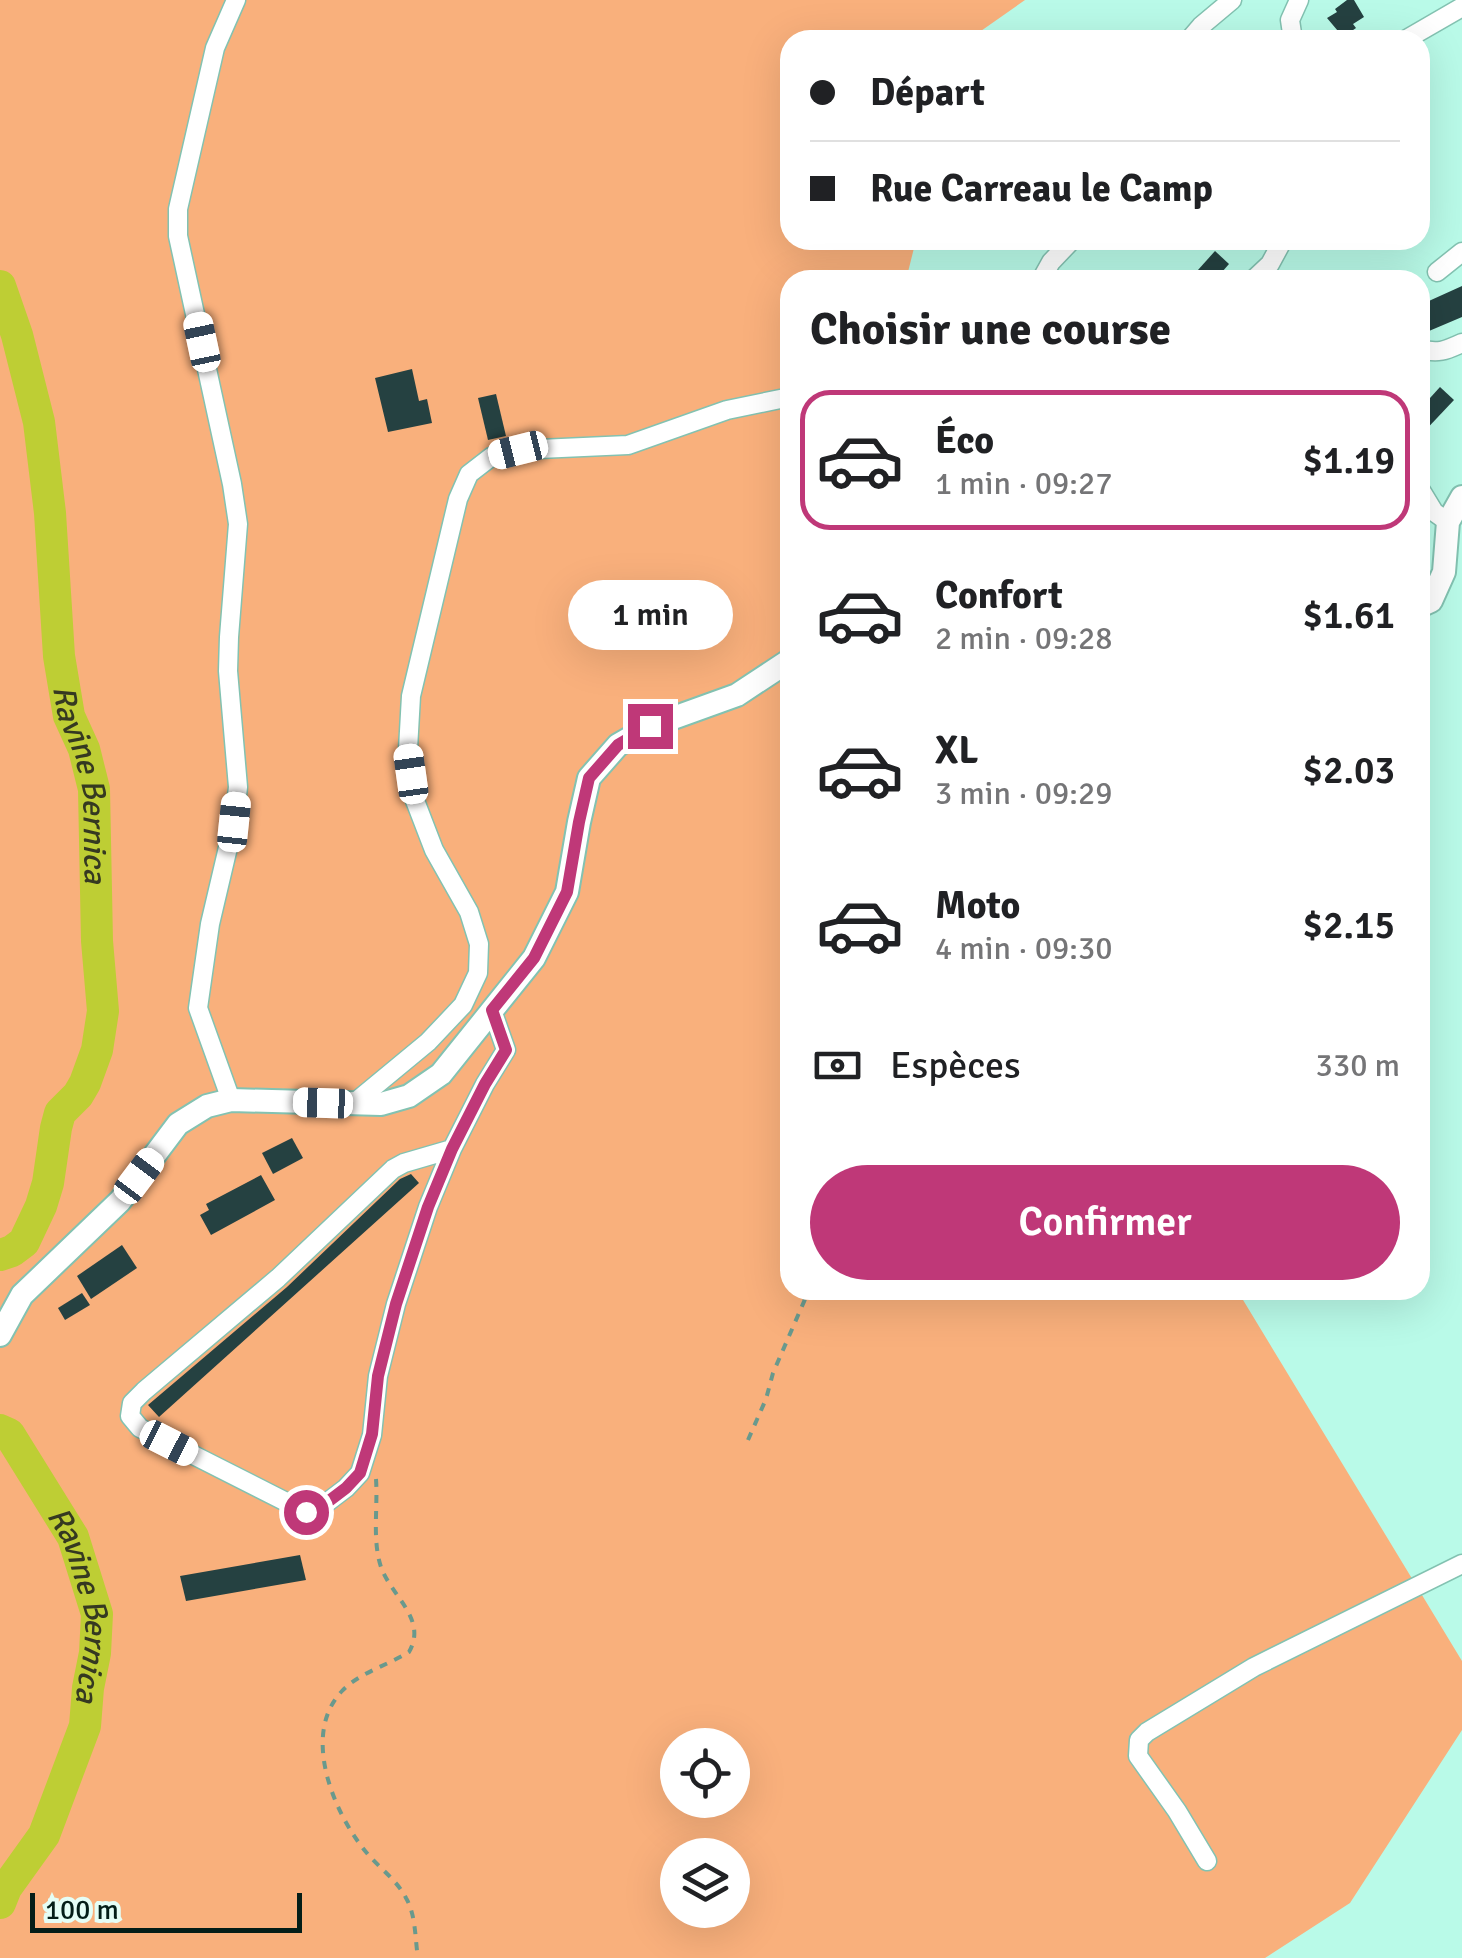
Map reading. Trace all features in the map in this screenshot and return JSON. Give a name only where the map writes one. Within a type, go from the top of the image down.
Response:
[{"type":"main road","points":[[1430,601],[1444,572],[1448,522],[1462,496]]},
{"type":"main road","points":[[4,1328],[22,1295],[120,1202],[178,1124],[206,1106],[231,1100],[381,1104],[408,1096],[441,1074],[534,958],[567,892],[589,778],[618,745],[650,726],[736,695],[780,671]]},
{"type":"street","points":[[231,1100],[198,1008],[210,924],[234,822],[238,787],[228,671],[238,524],[178,236],[178,209],[215,48],[236,0]]},
{"type":"street","points":[[1198,30],[1232,0]]},
{"type":"street","points":[[1292,30],[1290,20],[1299,0]]},
{"type":"street","points":[[1422,30],[1462,7]]},
{"type":"street","points":[[1047,270],[1062,250]]},
{"type":"street","points":[[1437,272],[1462,252]]},
{"type":"street","points":[[1430,352],[1442,352],[1462,343]]},
{"type":"street","points":[[354,1104],[428,1042],[463,1004],[478,972],[479,944],[414,798],[408,749],[411,696],[458,499],[469,474],[491,456],[518,450],[628,445],[727,410],[780,399]]},
{"type":"street","points":[[1430,505],[1448,522]]},
{"type":"street","points":[[452,1149],[393,1169],[278,1278],[132,1403],[130,1416],[140,1428],[306,1512],[317,1510],[360,1473],[372,1434],[378,1376],[396,1304],[428,1207],[452,1149],[506,1050],[492,1010]]},
{"type":"street","points":[[1207,1860],[1138,1756],[1139,1740],[1254,1667],[1462,1564]]},
{"type":"path","points":[[748,1440],[805,1300]]},
{"type":"path","points":[[368,1452],[375,1468],[377,1546],[382,1568],[406,1604],[415,1642],[409,1652],[343,1690],[323,1724],[322,1747],[330,1786],[347,1824],[406,1898],[418,1958]]},
{"type":"shaded area","points":[[0,0],[1025,0],[982,30],[780,30],[780,250],[914,250],[908,270],[780,270],[780,1300],[1243,1300],[1462,1661],[1462,1730],[1350,1903],[1265,1958],[0,1958]]},
{"type":"building","points":[[1354,0],[1364,17],[1353,24],[1353,30],[1337,30],[1327,18],[1337,12],[1335,9]]},
{"type":"building","points":[[1215,251],[1229,264],[1224,270],[1198,270]]},
{"type":"building","points":[[1462,286],[1462,317],[1430,331],[1430,300]]},
{"type":"building","points":[[412,369],[419,401],[427,399],[432,423],[388,432],[375,378]]},
{"type":"building","points":[[1440,387],[1454,400],[1430,425],[1430,398]]},
{"type":"building","points":[[496,394],[506,436],[488,440],[478,398]]},
{"type":"building","points":[[292,1138],[303,1158],[273,1174],[262,1153]]},
{"type":"building","points":[[411,1174],[419,1183],[159,1417],[148,1405],[287,1287],[400,1179]]},
{"type":"building","points":[[261,1175],[275,1200],[211,1235],[200,1215],[209,1210],[206,1204]]},
{"type":"building","points":[[122,1245],[137,1268],[91,1299],[77,1276]]},
{"type":"building","points":[[82,1293],[90,1305],[65,1320],[58,1308]]},
{"type":"building","points":[[300,1555],[306,1580],[186,1601],[180,1576]]},
{"type":"waterway","name":"Ravine Bernica","points":[[0,286],[39,422],[50,513],[59,656],[69,716],[84,749],[94,789],[97,941],[103,1011],[97,1050],[85,1083],[60,1113],[41,1206],[24,1242],[0,1255]]},
{"type":"waterway","name":"Ravine Bernica","points":[[0,1430],[9,1434],[73,1537],[97,1614],[85,1726],[44,1835],[6,1888],[0,1903]]},
{"type":"route","points":[[306,1512],[317,1510],[360,1473],[372,1434],[378,1376],[396,1304],[428,1207],[452,1149],[506,1050],[492,1010],[534,958],[567,892],[589,778],[618,745],[650,726]]}]
